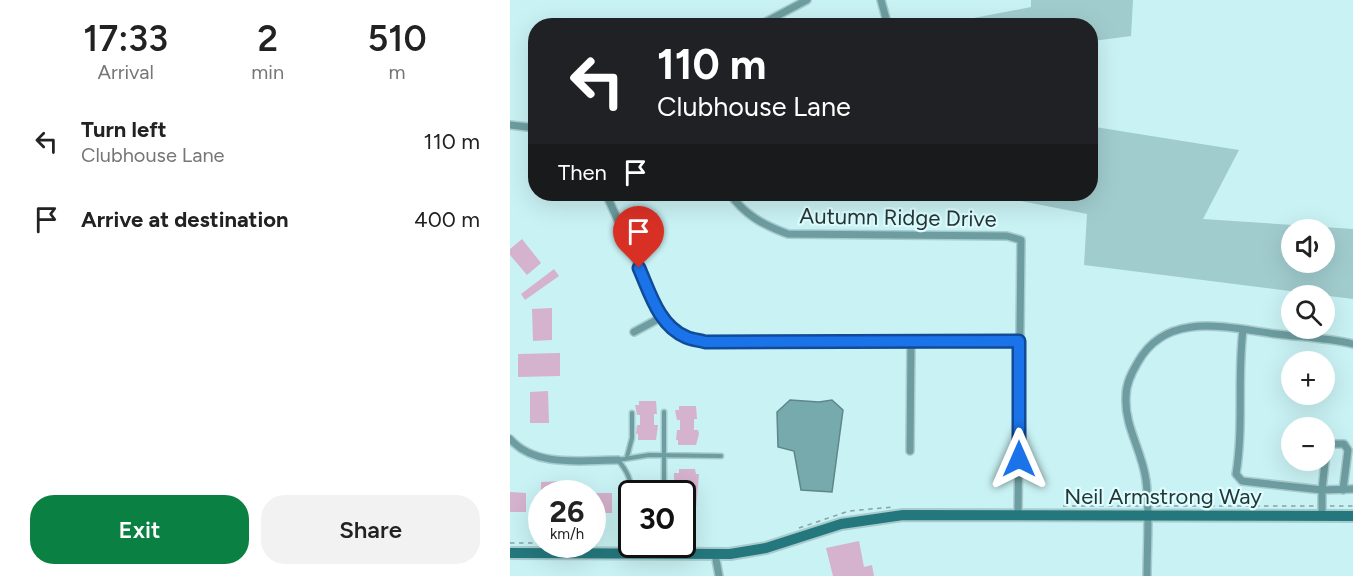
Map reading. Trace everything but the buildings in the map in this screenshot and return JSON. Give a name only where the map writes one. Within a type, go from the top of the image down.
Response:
[{"type":"main road","name":"Neil Armstrong Way","points":[[510,553],[715,554],[766,548],[841,524],[903,515],[1353,516]]},
{"type":"street","points":[[773,18],[807,0]]},
{"type":"street","points":[[881,0],[886,18]]},
{"type":"street","points":[[510,125],[528,127]]},
{"type":"street","points":[[609,201],[662,317],[670,327],[686,337],[705,342],[1019,341]]},
{"type":"street","name":"Autumn Ridge Drive","points":[[736,201],[751,218],[788,234],[1008,236],[1021,240],[1018,515]]},
{"type":"street","points":[[634,332],[662,317]]},
{"type":"street","points":[[1147,576],[1144,469],[1128,423],[1125,394],[1131,374],[1140,358],[1153,344],[1175,330],[1205,325],[1353,344]]},
{"type":"street","points":[[1243,330],[1239,382],[1241,422],[1236,474],[1242,481],[1322,490],[1353,489]]},
{"type":"street","points":[[910,451],[911,342]]},
{"type":"street","points":[[511,441],[524,451],[538,457],[618,460]]},
{"type":"street","points":[[1322,516],[1322,490],[1327,444],[1344,444],[1348,450],[1343,490]]},
{"type":"street","points":[[715,554],[719,576]]},
{"type":"lane","points":[[664,412],[664,480]]},
{"type":"lane","points":[[626,458],[632,438],[632,413]]},
{"type":"lane","points":[[631,480],[627,470],[618,460],[663,455],[721,456]]},
{"type":"path","points":[[510,543],[528,543]]},
{"type":"shaded area","points":[[1031,0],[1133,0],[1131,36],[1098,40],[1098,18],[974,18],[1031,7]]},
{"type":"shaded area","points":[[1098,127],[1239,150],[1203,219],[1281,224],[1281,273],[1335,273],[1335,228],[1353,229],[1353,299],[1335,297],[1335,285],[1281,285],[1281,290],[1084,265],[1087,214],[1021,201],[1098,201]]},
{"type":"shaded area","points":[[790,400],[819,402],[832,400],[843,410],[832,492],[801,490],[794,451],[778,447],[777,412]]},
{"type":"route","points":[[639,268],[662,317],[670,327],[686,337],[705,342],[1019,341],[1019,459]]}]
